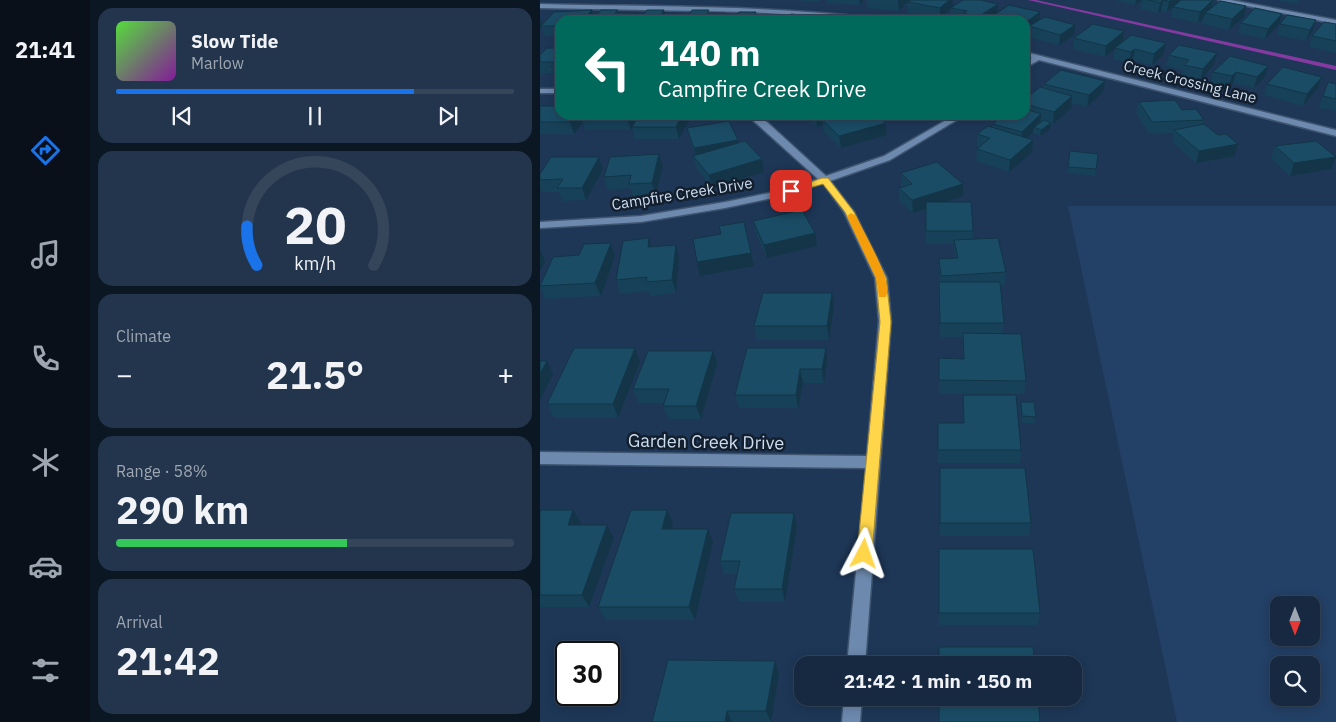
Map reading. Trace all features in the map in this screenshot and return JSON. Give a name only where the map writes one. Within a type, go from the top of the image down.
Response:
[{"type":"street","points":[[1221,0],[1336,22]]},
{"type":"street","points":[[540,6],[727,8],[833,15]]},
{"type":"street","name":"Creek Crossing Lane","points":[[1030,55],[1336,133]]},
{"type":"street","points":[[1030,63],[1038,57]]},
{"type":"street","points":[[540,91],[555,91]]},
{"type":"street","points":[[758,120],[825,180],[849,212],[881,278],[885,322],[857,656]]},
{"type":"street","name":"Campfire Creek Drive","points":[[540,224],[641,219],[725,205],[791,191],[888,158],[953,120]]},
{"type":"street","name":"Garden Creek Drive","points":[[540,458],[872,462]]},
{"type":"street","points":[[851,722],[852,706]]},
{"type":"shaded area","points":[[1068,206],[1336,206],[1336,722],[1177,722]]},
{"type":"building","points":[[911,0],[949,0],[940,8],[908,2]]},
{"type":"building","points":[[963,0],[981,0],[998,4],[981,15],[970,15],[963,13],[967,11],[951,8]]},
{"type":"building","points":[[1148,0],[1163,0],[1160,3]]},
{"type":"building","points":[[1181,0],[1213,0],[1200,12],[1173,7]]},
{"type":"building","points":[[1220,1],[1246,6],[1232,19],[1205,13]]},
{"type":"building","points":[[1009,5],[1040,12],[1030,19],[1030,15],[994,15]]},
{"type":"building","points":[[1255,8],[1282,14],[1268,29],[1241,23]]},
{"type":"building","points":[[592,10],[588,15],[555,15],[555,26],[541,26],[554,12]]},
{"type":"building","points":[[601,10],[618,10],[615,13],[636,13],[634,15],[596,15]]},
{"type":"building","points":[[647,10],[664,10],[661,15],[644,15]]},
{"type":"building","points":[[692,10],[709,10],[707,13],[725,13],[724,15],[689,15]]},
{"type":"building","points":[[739,12],[756,12],[754,15],[737,15]]},
{"type":"building","points":[[1287,15],[1316,20],[1310,30],[1280,24]]},
{"type":"building","points":[[1045,17],[1075,25],[1060,35],[1030,25]]},
{"type":"building","points":[[1324,22],[1336,24],[1336,41],[1312,36]]},
{"type":"building","points":[[1093,24],[1124,31],[1106,46],[1074,38]]},
{"type":"building","points":[[1131,35],[1166,43],[1154,54],[1135,49],[1131,52],[1115,48]]},
{"type":"building","points":[[1179,45],[1217,53],[1203,69],[1184,65],[1189,60],[1169,55]]},
{"type":"building","points":[[547,48],[555,48],[555,62],[540,62],[540,55]]},
{"type":"building","points":[[1230,56],[1268,66],[1257,77],[1236,72],[1232,76],[1213,72]]},
{"type":"building","points":[[1283,67],[1322,77],[1307,94],[1267,84]]},
{"type":"building","points":[[1061,70],[1105,81],[1089,95],[1044,84]]},
{"type":"building","points":[[1328,82],[1336,84],[1336,99],[1323,96]]},
{"type":"building","points":[[1040,87],[1072,96],[1054,112],[1030,105],[1030,95]]},
{"type":"building","points":[[1175,100],[1182,110],[1196,109],[1204,120],[1152,122],[1139,102]]},
{"type":"building","points":[[540,106],[555,106],[555,120],[571,120],[570,122],[540,122]]},
{"type":"building","points":[[1030,111],[1041,114],[1022,132],[993,124],[997,120],[1030,120]]},
{"type":"building","points":[[636,120],[680,120],[676,127],[632,127]]},
{"type":"building","points":[[823,120],[882,120],[886,123],[839,136]]},
{"type":"building","points":[[1044,120],[1051,123],[1041,130],[1034,127]]},
{"type":"building","points":[[729,121],[738,140],[694,148],[687,128]]},
{"type":"building","points":[[1204,124],[1218,135],[1226,134],[1238,144],[1199,151],[1174,130]]},
{"type":"building","points":[[988,126],[1033,140],[1010,160],[977,149],[990,138],[977,134]]},
{"type":"building","points":[[745,141],[762,159],[709,175],[693,156]]},
{"type":"building","points":[[1316,141],[1336,157],[1294,163],[1275,146]]},
{"type":"building","points":[[1070,151],[1098,154],[1096,169],[1068,167]]},
{"type":"building","points":[[659,154],[652,183],[629,184],[631,175],[604,177],[610,157]]},
{"type":"building","points":[[551,157],[599,157],[582,188],[557,188],[563,179],[540,180],[540,174]]},
{"type":"building","points":[[937,162],[963,184],[912,200],[899,188],[912,184],[901,173]]},
{"type":"building","points":[[926,202],[971,202],[973,231],[926,231]]},
{"type":"building","points":[[802,210],[815,233],[764,245],[753,221]]},
{"type":"building","points":[[744,222],[751,253],[697,262],[693,239],[721,234],[719,226]]},
{"type":"building","points":[[649,238],[648,247],[676,245],[672,280],[646,282],[647,277],[616,280],[623,241]]},
{"type":"building","points":[[998,238],[1006,272],[941,276],[939,259],[958,258],[954,240]]},
{"type":"building","points":[[611,243],[595,283],[540,286],[553,257],[579,255],[584,244]]},
{"type":"building","points":[[939,282],[1000,282],[1004,323],[940,323]]},
{"type":"building","points":[[763,293],[832,293],[827,326],[754,326]]},
{"type":"building","points":[[963,333],[1021,334],[1026,381],[939,380],[939,358],[964,359]]},
{"type":"building","points":[[574,348],[635,348],[613,404],[547,404]]},
{"type":"building","points":[[747,348],[826,348],[822,369],[800,369],[796,395],[735,395]]},
{"type":"building","points":[[648,351],[713,351],[696,406],[663,406],[669,389],[633,389]]},
{"type":"building","points":[[540,361],[547,361],[540,374]]},
{"type":"building","points":[[963,395],[1016,395],[1021,450],[938,450],[938,423],[964,423]]},
{"type":"building","points":[[1021,402],[1034,402],[1036,417],[1022,416]]},
{"type":"building","points":[[940,468],[1025,468],[1031,523],[940,523]]},
{"type":"building","points":[[540,510],[573,510],[568,525],[607,525],[582,595],[540,595]]},
{"type":"building","points":[[631,510],[667,510],[662,529],[708,529],[689,607],[598,607]]},
{"type":"building","points":[[731,513],[794,513],[782,589],[734,589],[740,561],[720,561]]},
{"type":"building","points":[[939,549],[1033,549],[1040,613],[939,613]]},
{"type":"building","points":[[939,647],[1033,647],[1034,656],[939,656]]},
{"type":"building","points":[[668,660],[775,661],[766,711],[727,711],[725,722],[652,722]]},
{"type":"building","points":[[939,706],[1039,706],[1040,722],[939,722]]},
{"type":"waterway","points":[[1030,0],[1336,68]]},
{"type":"slow traffic","points":[[851,216],[881,278],[883,295]]},
{"type":"route","points":[[791,191],[825,180],[849,212],[881,278],[885,322],[864,554]]}]
